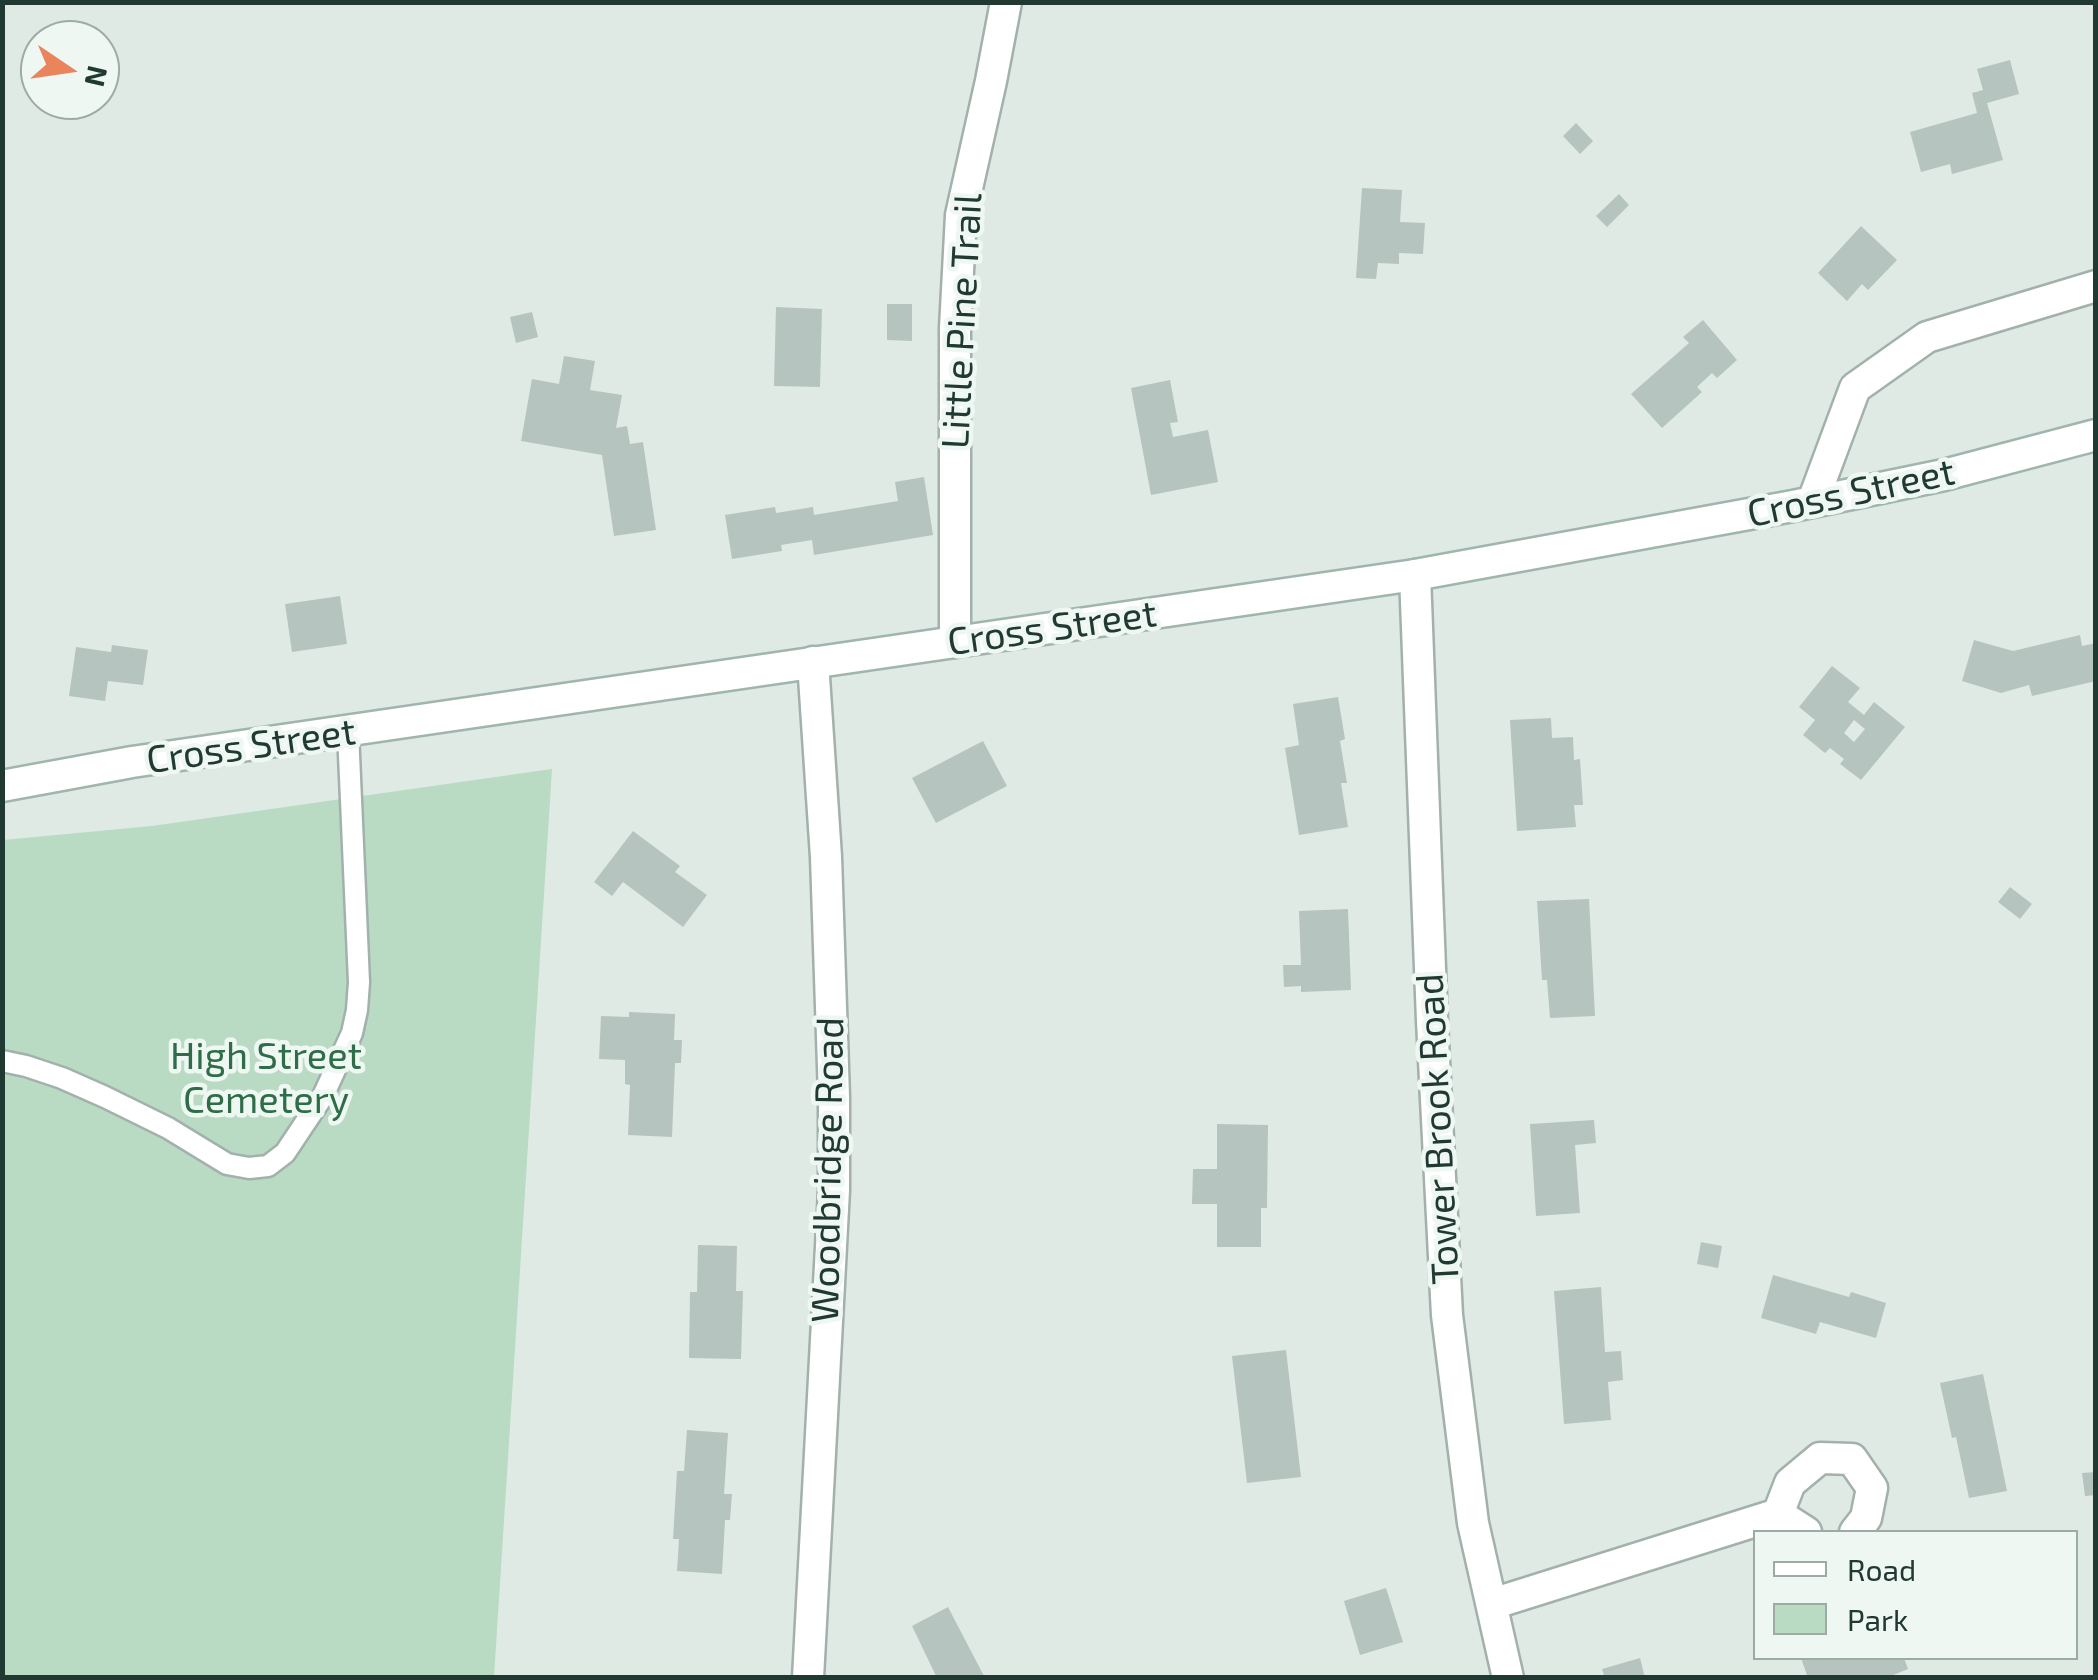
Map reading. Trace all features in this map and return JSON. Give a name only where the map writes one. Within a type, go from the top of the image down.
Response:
[{"type":"street","name":"Little Pine Trail","points":[[955,642],[956,328],[961,215],[1006,2]]},
{"type":"street","points":[[1813,501],[1855,388],[1927,336],[2096,286]]},
{"type":"street","name":"Cross Street","points":[[2,786],[132,762],[1415,575],[1944,475],[2096,435]]},
{"type":"street","name":"Tower Brook Road","points":[[1415,575],[1448,1315],[1473,1524],[1508,1678]]},
{"type":"street","name":"Woodbridge Road","points":[[808,1678],[834,1190],[826,857],[814,662]]},
{"type":"street","points":[[1778,1514],[1790,1482],[1820,1458],[1852,1459],[1872,1488],[1866,1518],[1857,1530]]},
{"type":"street","points":[[1492,1604],[1778,1514]]},
{"type":"street","points":[[1778,1514],[1803,1530]]},
{"type":"lane","points":[[2,1062],[26,1066],[105,1096],[227,1164],[268,1166],[285,1153],[322,1096],[352,1032],[357,1010],[348,732]]},
{"type":"green space","name":"High Street Cemetery","points":[[552,769],[494,1677],[3,1678],[3,840],[152,826]]},
{"type":"building","points":[[2010,60],[2019,94],[1987,103],[2003,160],[1952,174],[1950,164],[1921,172],[1910,132],[1977,113],[1972,93],[1983,90],[1977,69]]},
{"type":"building","points":[[1576,123],[1593,141],[1580,154],[1563,136]]},
{"type":"building","points":[[1362,188],[1402,190],[1400,222],[1425,223],[1423,254],[1399,253],[1399,264],[1378,263],[1376,279],[1356,278]]},
{"type":"building","points":[[1619,194],[1629,205],[1607,227],[1596,216]]},
{"type":"building","points":[[1861,226],[1897,260],[1868,290],[1862,284],[1847,301],[1818,273]]},
{"type":"building","points":[[887,304],[912,304],[912,341],[887,340]]},
{"type":"building","points":[[776,307],[822,309],[820,387],[774,386]]},
{"type":"building","points":[[532,312],[538,337],[516,343],[510,317]]},
{"type":"building","points":[[1703,320],[1737,360],[1717,378],[1712,373],[1697,387],[1702,392],[1662,428],[1631,394],[1689,343],[1683,337]]},
{"type":"building","points":[[564,356],[595,361],[590,390],[622,395],[616,428],[627,426],[630,444],[643,442],[656,530],[614,536],[602,455],[521,441],[532,379],[559,384]]},
{"type":"building","points":[[1170,380],[1178,422],[1170,423],[1173,437],[1208,430],[1218,482],[1151,495],[1131,388]]},
{"type":"building","points":[[924,477],[933,535],[814,555],[812,540],[781,545],[782,551],[732,559],[725,515],[775,507],[776,513],[813,507],[814,515],[898,501],[895,482]]},
{"type":"building","points":[[340,596],[347,644],[292,652],[285,604]]},
{"type":"building","points":[[2080,635],[2082,646],[2096,643],[2096,681],[2032,696],[2029,685],[2001,693],[1962,681],[1974,640],[2013,651]]},
{"type":"building","points":[[112,645],[148,650],[143,685],[108,681],[105,701],[69,696],[76,647],[111,652]]},
{"type":"building","points":[[1832,666],[1860,688],[1848,702],[1864,715],[1874,702],[1905,727],[1861,780],[1840,764],[1844,759],[1830,748],[1825,753],[1803,735],[1815,720],[1799,707]],"holes":[[[1854,720],[1865,729],[1854,742],[1844,733]]]},
{"type":"building","points":[[1338,697],[1345,739],[1340,741],[1347,783],[1341,783],[1348,827],[1299,835],[1285,748],[1299,745],[1293,704]]},
{"type":"building","points":[[1551,718],[1552,738],[1573,737],[1574,760],[1580,759],[1583,805],[1574,805],[1576,827],[1517,831],[1510,720]]},
{"type":"building","points":[[983,741],[1007,786],[936,823],[912,778]]},
{"type":"building","points":[[633,831],[680,866],[675,872],[707,895],[683,927],[623,882],[612,896],[594,882]]},
{"type":"building","points":[[2010,887],[2032,904],[2020,919],[1998,902]]},
{"type":"building","points":[[1589,899],[1595,1016],[1550,1018],[1547,980],[1542,980],[1537,901]]},
{"type":"building","points":[[1348,909],[1351,990],[1301,992],[1301,986],[1284,987],[1283,965],[1301,965],[1299,911]]},
{"type":"building","points":[[629,1012],[675,1014],[674,1040],[682,1040],[681,1063],[675,1063],[672,1137],[628,1135],[630,1085],[625,1084],[625,1060],[599,1059],[601,1016],[629,1017]]},
{"type":"building","points":[[1594,1120],[1596,1143],[1575,1145],[1580,1213],[1536,1216],[1530,1124]]},
{"type":"building","points":[[1217,1124],[1268,1125],[1267,1208],[1261,1208],[1261,1247],[1217,1247],[1217,1204],[1192,1204],[1193,1169],[1217,1169]]},
{"type":"building","points":[[1701,1242],[1722,1246],[1718,1268],[1697,1264]]},
{"type":"building","points":[[698,1245],[737,1246],[736,1291],[743,1291],[741,1359],[689,1358],[690,1292],[697,1292]]},
{"type":"building","points":[[1773,1275],[1849,1297],[1851,1292],[1886,1303],[1876,1338],[1820,1322],[1816,1334],[1761,1318]]},
{"type":"building","points":[[1601,1287],[1605,1352],[1621,1351],[1623,1380],[1608,1382],[1611,1420],[1564,1424],[1554,1291]]},
{"type":"building","points":[[1286,1350],[1301,1477],[1247,1483],[1232,1356]]},
{"type":"building","points":[[1983,1374],[2007,1491],[1969,1498],[1940,1383]]},
{"type":"building","points":[[687,1430],[728,1433],[724,1494],[732,1494],[730,1520],[725,1520],[722,1574],[677,1571],[679,1539],[673,1539],[677,1471],[684,1471]]},
{"type":"building","points":[[2096,1472],[2096,1495],[2085,1496],[2082,1473]]},
{"type":"building","points":[[1386,1588],[1403,1642],[1360,1655],[1344,1601]]},
{"type":"building","points":[[948,1607],[985,1678],[937,1678],[912,1626]]},
{"type":"building","points":[[1640,1658],[1645,1678],[1605,1678],[1602,1669]]},
{"type":"building","points":[[1802,1660],[1905,1660],[1908,1669],[1886,1678],[1808,1678]]}]
